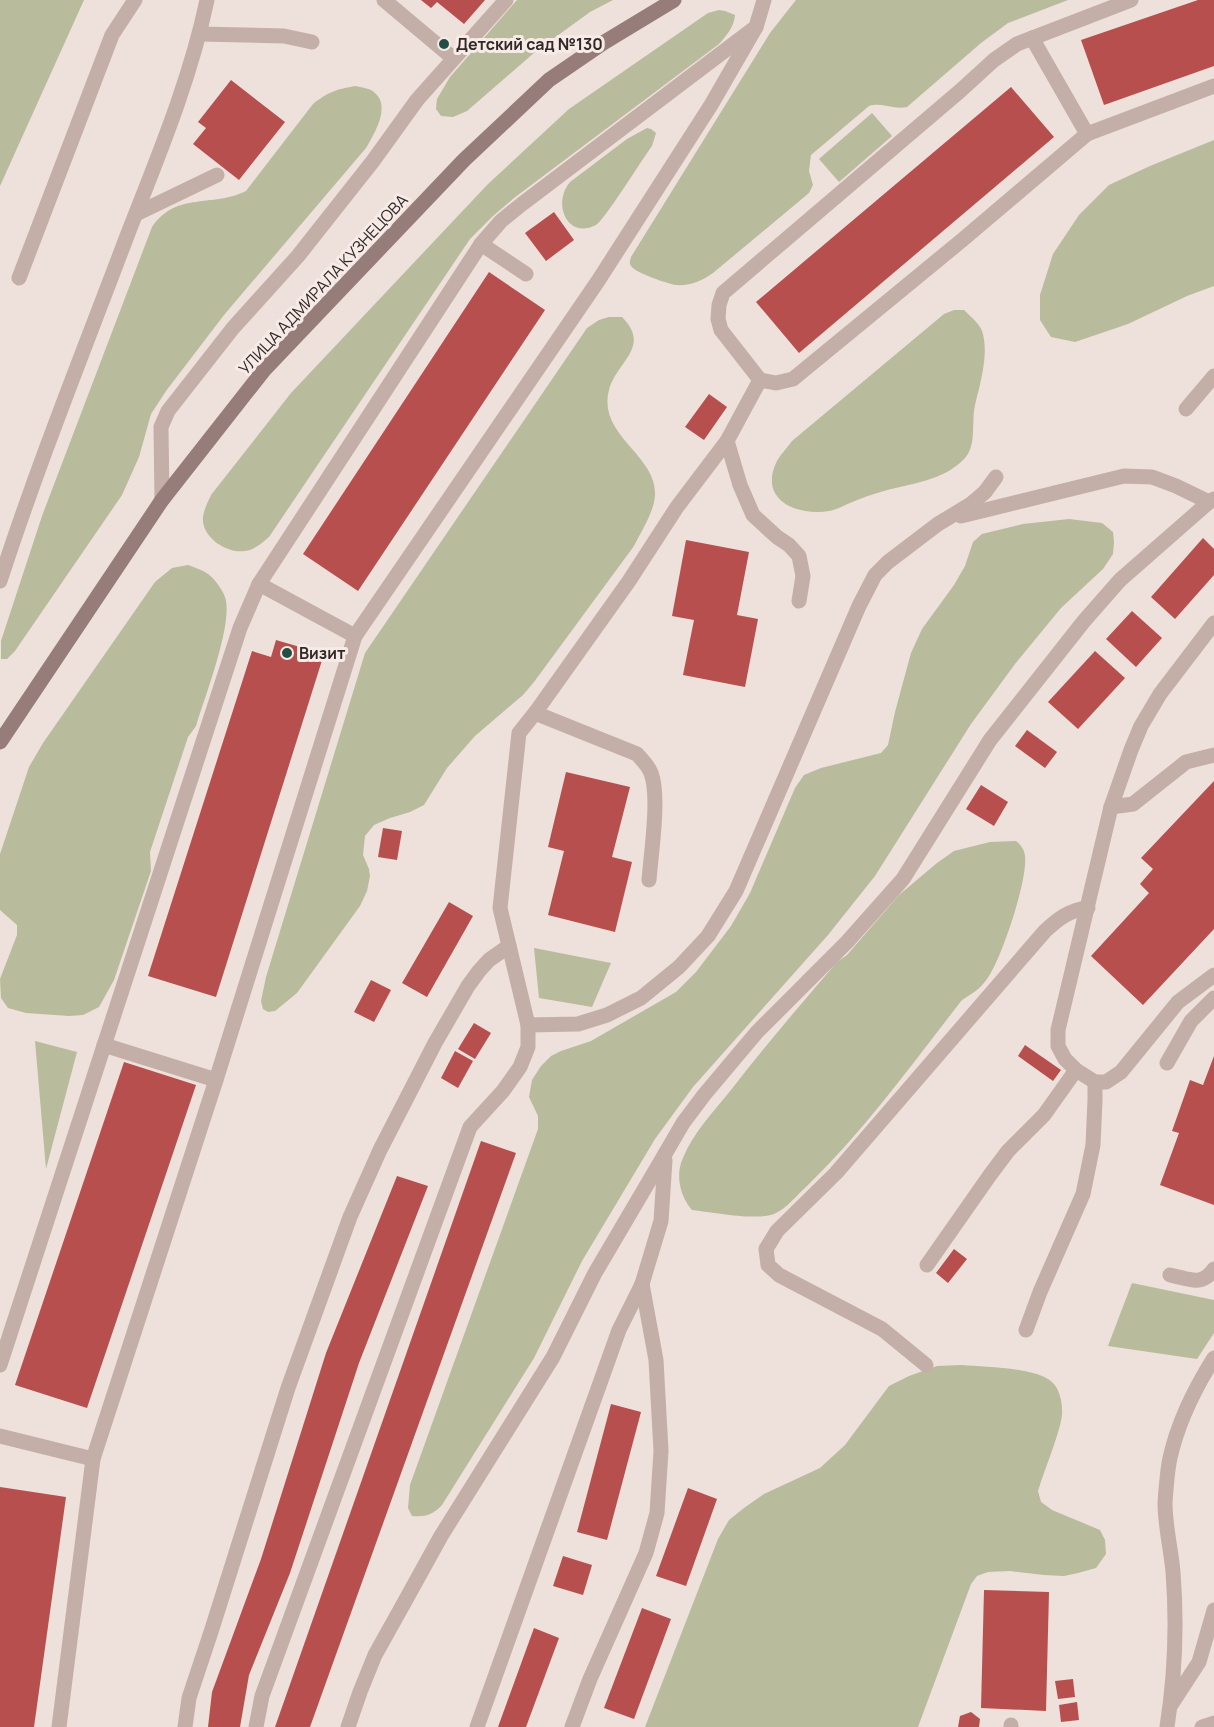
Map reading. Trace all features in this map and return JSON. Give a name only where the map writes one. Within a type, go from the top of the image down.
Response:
[{"type":"main road","name":"УЛИЦА АДМИРАЛА КУЗНЕЦОВА","points":[[0,742],[162,501],[264,370],[464,160],[549,80],[603,43],[674,0]]},
{"type":"street","points":[[19,278],[112,35],[135,0]]},
{"type":"street","points":[[0,581],[23,511],[163,144],[200,34],[207,0]]},
{"type":"street","points":[[384,0],[453,58]]},
{"type":"street","points":[[162,501],[161,427],[168,411],[233,328],[298,256],[373,161],[417,100],[506,0]]},
{"type":"street","points":[[58,1727],[93,1459],[216,1080],[355,636],[598,281],[711,105],[756,27],[764,0]]},
{"type":"street","points":[[1131,0],[1017,44],[994,60],[960,92],[723,293],[718,312],[721,330],[760,380],[776,383],[794,379],[1087,134],[1214,86]]},
{"type":"street","points":[[0,1365],[240,628],[259,584],[480,244],[501,221],[522,204],[756,27]]},
{"type":"street","points":[[200,34],[284,36],[312,42]]},
{"type":"street","points":[[1032,38],[1087,134]]},
{"type":"street","points":[[136,213],[217,175]]},
{"type":"street","points":[[480,244],[526,274]]},
{"type":"street","points":[[1186,409],[1214,376]]},
{"type":"street","points":[[256,1727],[262,1696],[470,1127],[503,1091],[520,1067],[528,1047],[528,1025],[500,908],[519,732],[629,581],[677,507],[727,441],[760,380]]},
{"type":"street","points":[[727,441],[740,485],[753,515],[799,556],[803,576],[799,601]]},
{"type":"street","points":[[348,1727],[375,1655],[441,1536],[553,1356],[595,1273],[684,1123],[704,1095],[757,1032],[847,942],[903,879],[990,740],[1084,621],[1120,580],[1211,500],[1152,477],[1124,476],[949,519]]},
{"type":"street","points":[[528,1025],[578,1024],[607,1015],[641,998],[671,973],[708,936],[736,891],[875,575],[888,561],[938,524],[971,504],[985,492],[996,477]]},
{"type":"street","points":[[259,584],[355,636]]},
{"type":"street","points":[[1213,978],[1178,1002],[1121,1072],[1106,1082],[1095,1082],[1076,1070],[1065,1059],[1058,1046],[1058,1030],[1111,807],[1131,750],[1141,726],[1160,694],[1214,623]]},
{"type":"street","points":[[535,713],[637,754],[645,763],[651,773],[655,803],[649,880]]},
{"type":"street","points":[[1111,807],[1133,804],[1186,762],[1214,754]]},
{"type":"street","points":[[926,1365],[882,1329],[778,1275],[768,1265],[766,1249],[777,1231],[836,1173],[1045,931],[1064,915],[1088,908]]},
{"type":"street","points":[[185,1727],[189,1698],[288,1388],[350,1217],[380,1150],[435,1043],[468,986],[489,960],[509,946]]},
{"type":"street","points":[[1167,1064],[1191,1021],[1214,998]]},
{"type":"street","points":[[104,1045],[216,1080]]},
{"type":"street","points":[[927,1265],[1008,1151],[1044,1115],[1076,1070]]},
{"type":"street","points":[[1026,1330],[1083,1194],[1093,1145],[1095,1082]]},
{"type":"street","points":[[477,1727],[620,1330],[642,1284],[661,1221],[665,1154]]},
{"type":"street","points":[[1170,1275],[1197,1281],[1209,1277],[1214,1269]]},
{"type":"street","points":[[572,1727],[590,1679],[646,1553],[657,1513],[661,1451],[656,1360],[642,1284]]},
{"type":"street","points":[[1167,1727],[1171,1704],[1176,1631],[1173,1572],[1165,1505],[1170,1459],[1196,1386],[1214,1358]]},
{"type":"street","points":[[0,1436],[93,1459]]},
{"type":"street","points":[[1171,1704],[1199,1662],[1214,1610]]},
{"type":"street","points":[[1202,1727],[1214,1723]]},
{"type":"green space","points":[[0,0],[84,0],[0,186]]},
{"type":"green space","points":[[517,0],[613,0],[590,12],[535,52],[467,111],[453,117],[441,116],[436,109],[437,99],[450,77]]},
{"type":"green space","points":[[796,0],[1068,0],[1008,23],[981,43],[907,107],[869,106],[811,155],[809,171],[813,185],[809,193],[709,276],[691,284],[676,285],[639,272],[630,265],[631,257],[770,33]]},
{"type":"green space","points":[[719,10],[735,15],[732,27],[719,44],[514,198],[470,239],[269,537],[258,546],[245,551],[231,550],[216,543],[203,524],[205,508],[211,495],[291,393],[488,184],[569,109],[708,13]]},
{"type":"green space","points":[[356,86],[373,91],[380,99],[380,120],[366,148],[224,315],[166,391],[151,414],[139,457],[122,495],[15,651],[7,659],[1,659],[1,641],[42,516],[152,227],[162,216],[184,204],[220,199],[246,191],[313,104],[333,92]]},
{"type":"green space","points":[[872,113],[892,136],[839,182],[819,159]]},
{"type":"green space","points":[[647,128],[656,133],[652,146],[600,221],[586,228],[577,228],[570,224],[565,217],[562,200],[570,182],[627,139]]},
{"type":"green space","points":[[1214,140],[1214,286],[1128,324],[1075,342],[1051,337],[1040,320],[1040,295],[1053,254],[1079,215],[1109,185]]},
{"type":"green space","points":[[954,310],[964,310],[977,322],[985,345],[974,411],[972,443],[964,459],[937,477],[871,495],[832,510],[805,511],[784,503],[777,496],[773,487],[772,476],[776,463],[792,441],[944,314]]},
{"type":"green space","points":[[609,317],[622,317],[634,337],[633,346],[609,390],[608,406],[611,420],[647,468],[653,481],[655,495],[647,521],[634,546],[523,695],[475,736],[447,768],[424,805],[374,825],[365,836],[363,855],[370,876],[367,891],[360,906],[297,993],[275,1011],[268,1012],[263,1009],[261,1001],[266,977],[365,653],[587,328]]},
{"type":"green space","points":[[1069,519],[1102,523],[1113,532],[1113,554],[1103,569],[1061,608],[1015,664],[971,724],[875,876],[828,935],[693,1087],[655,1139],[582,1261],[534,1358],[442,1505],[428,1515],[412,1516],[408,1508],[410,1485],[538,1129],[538,1116],[529,1097],[532,1080],[541,1066],[551,1056],[591,1041],[676,992],[696,972],[731,926],[750,893],[795,788],[804,775],[821,768],[881,753],[888,745],[911,653],[922,629],[965,566],[973,542],[982,534],[1023,524]]},
{"type":"green space","points":[[188,565],[208,574],[225,597],[227,609],[222,642],[196,726],[188,737],[150,852],[151,871],[114,980],[99,1007],[83,1015],[26,1013],[8,1008],[1,998],[0,979],[17,935],[17,925],[0,910],[0,854],[29,767],[43,743],[155,582],[172,568]]},
{"type":"green space","points":[[1016,841],[1024,851],[1025,867],[1018,900],[993,969],[982,986],[962,1000],[848,1143],[791,1202],[774,1214],[756,1217],[692,1210],[682,1192],[679,1171],[692,1140],[704,1122],[837,962],[847,955],[899,895],[954,851],[990,842]]},
{"type":"green space","points":[[534,948],[611,963],[592,1007],[539,998]]},
{"type":"green space","points":[[35,1041],[77,1052],[46,1169]]},
{"type":"green space","points":[[1132,1283],[1214,1300],[1214,1333],[1197,1359],[1108,1346]]},
{"type":"green space","points":[[962,1365],[1034,1373],[1055,1385],[1061,1400],[1062,1416],[1038,1491],[1041,1502],[1052,1510],[1100,1530],[1105,1540],[1106,1554],[1096,1568],[1064,1576],[1010,1571],[988,1572],[977,1576],[971,1584],[918,1727],[645,1727],[718,1539],[729,1520],[764,1494],[820,1468],[845,1445],[889,1386],[937,1366]]},
{"type":"building","points":[[421,0],[485,0],[464,24],[437,2],[431,8]]},
{"type":"building","points":[[1198,0],[1214,0],[1214,66],[1104,105],[1081,40]]},
{"type":"building","points":[[231,80],[285,122],[239,180],[193,144],[206,128],[198,122]]},
{"type":"building","points":[[1011,87],[1054,137],[799,353],[756,302]]},
{"type":"building","points":[[554,212],[574,240],[546,261],[525,233]]},
{"type":"building","points":[[489,272],[545,310],[358,591],[303,554]]},
{"type":"building","points":[[709,394],[727,407],[704,440],[685,427]]},
{"type":"building","points":[[1203,538],[1214,549],[1214,575],[1175,619],[1151,597]]},
{"type":"building","points":[[686,540],[749,552],[737,615],[758,619],[745,687],[683,675],[694,620],[672,616]]},
{"type":"building","points":[[1132,611],[1162,638],[1136,667],[1106,639]]},
{"type":"building","points":[[276,640],[324,654],[216,997],[148,976],[252,651],[271,657]]},
{"type":"building","points":[[1095,651],[1125,678],[1078,729],[1048,702]]},
{"type":"building","points":[[1027,730],[1057,752],[1045,768],[1015,746]]},
{"type":"building","points":[[566,772],[630,787],[612,857],[632,862],[615,932],[548,915],[564,851],[548,847]]},
{"type":"building","points":[[1214,781],[1214,929],[1143,1005],[1091,956],[1149,893],[1140,884],[1153,869],[1141,858]]},
{"type":"building","points":[[981,785],[1008,802],[994,826],[966,809]]},
{"type":"building","points":[[383,828],[402,831],[397,860],[378,857]]},
{"type":"building","points":[[449,902],[473,916],[427,997],[402,983]]},
{"type":"building","points":[[371,980],[391,990],[374,1022],[354,1012]]},
{"type":"building","points":[[474,1023],[491,1033],[475,1059],[458,1049]]},
{"type":"building","points":[[1025,1045],[1061,1070],[1053,1081],[1018,1056]]},
{"type":"building","points":[[455,1051],[473,1061],[458,1088],[441,1078]]},
{"type":"building","points":[[1214,1056],[1214,1205],[1160,1185],[1179,1133],[1172,1131],[1190,1080],[1203,1085]]},
{"type":"building","points":[[124,1062],[196,1085],[87,1408],[15,1385]]},
{"type":"building","points":[[481,1141],[516,1153],[310,1727],[275,1727]]},
{"type":"building","points":[[397,1176],[428,1186],[359,1363],[290,1573],[249,1675],[240,1727],[208,1727],[212,1692],[261,1559],[326,1353]]},
{"type":"building","points":[[954,1249],[967,1259],[948,1283],[936,1273]]},
{"type":"building","points":[[611,1404],[641,1412],[607,1540],[577,1532]]},
{"type":"building","points":[[0,1487],[66,1497],[34,1727],[0,1727]]},
{"type":"building","points":[[688,1488],[717,1499],[686,1586],[656,1576]]},
{"type":"building","points":[[563,1556],[592,1565],[583,1595],[553,1586]]},
{"type":"building","points":[[984,1590],[1049,1592],[1046,1711],[981,1708]]},
{"type":"building","points":[[642,1608],[671,1619],[634,1719],[604,1708]]},
{"type":"building","points":[[534,1628],[559,1638],[526,1727],[498,1727]]},
{"type":"building","points":[[1073,1679],[1075,1697],[1058,1699],[1055,1681]]},
{"type":"building","points":[[1077,1702],[1079,1720],[1061,1722],[1059,1705]]},
{"type":"building","points":[[971,1712],[980,1719],[979,1727],[958,1727],[960,1716]]},
{"type":"place","name":"Детский сад №130","points":[[444,44]]},
{"type":"place","name":"Визит","points":[[287,653]]}]
